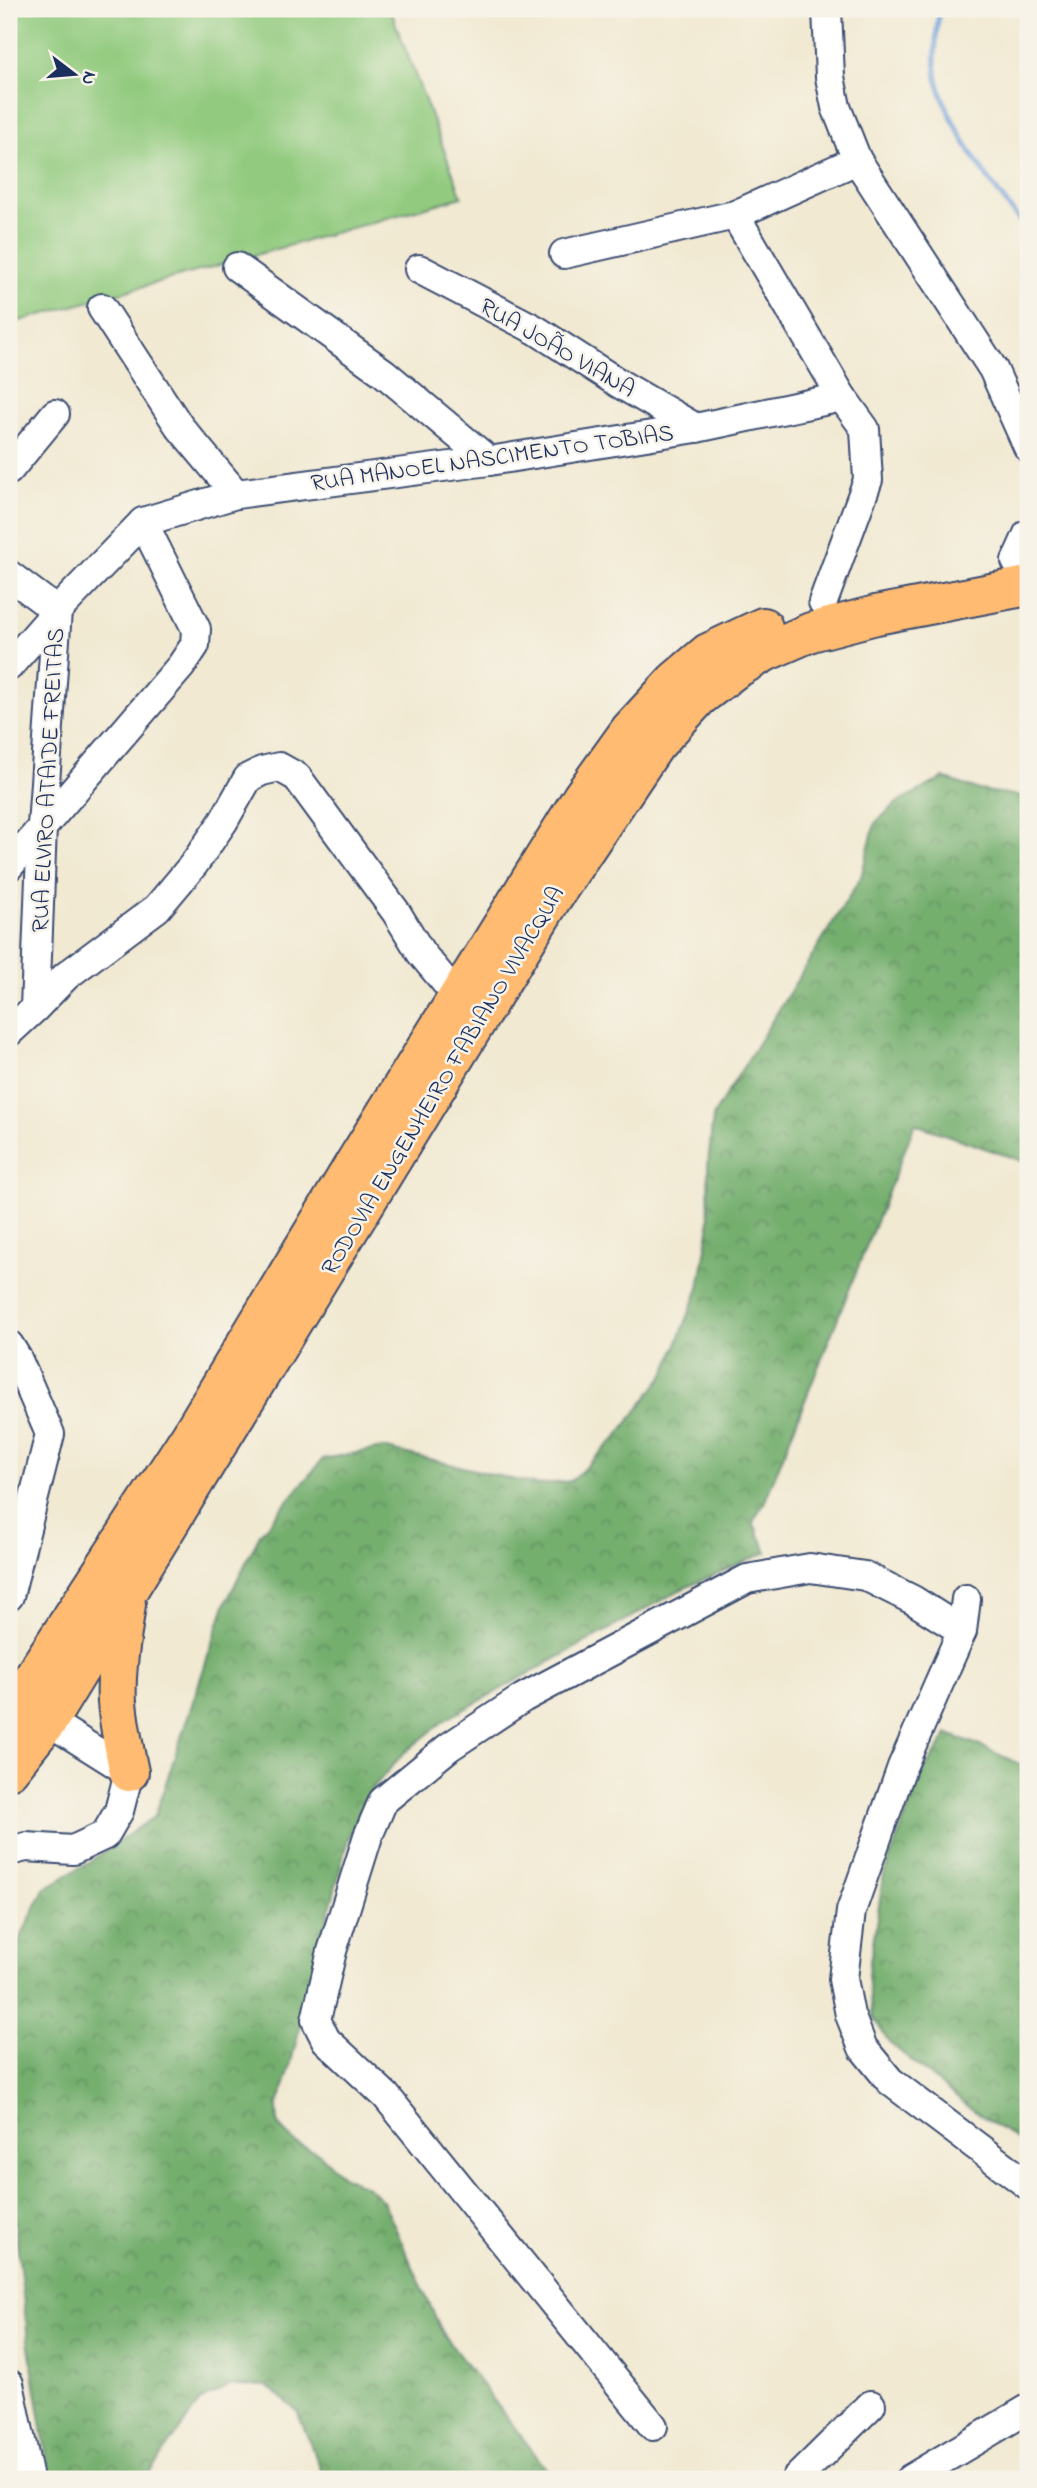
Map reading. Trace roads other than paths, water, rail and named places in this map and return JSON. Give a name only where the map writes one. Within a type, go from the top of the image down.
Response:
[{"type":"highway","name":"RODOVIA ENGENHEIRO FABIANO VIVACQUA","points":[[9,1770],[48,1721],[127,1595],[369,1170],[539,890],[582,797],[630,730],[675,681],[708,653],[823,602],[1025,560]]},
{"type":"highway","name":"RODOVIA ENGENHEIRO FABIANO VIVACQUA","points":[[9,1714],[189,1438],[369,1170],[457,996],[655,746],[699,697],[734,670],[765,652],[811,632],[876,615],[1025,560]]},
{"type":"highway","points":[[188,1491],[189,1438]]},
{"type":"highway","points":[[127,1595],[118,1668],[117,1701],[128,1772]]},
{"type":"street","points":[[827,9],[830,77],[836,107],[857,160],[993,369],[1028,447]]},
{"type":"street","points":[[564,254],[735,215],[857,160]]},
{"type":"street","points":[[735,215],[842,397],[865,429],[868,480],[823,602]]},
{"type":"street","points":[[237,267],[384,373],[489,461]]},
{"type":"street","name":"RUA JOÃO VIANA","points":[[419,269],[536,330],[620,384],[696,428]]},
{"type":"street","points":[[102,308],[179,426],[236,494]]},
{"type":"street","name":"RUA MANOEL NASCIMENTO TOBIAS","points":[[143,522],[236,494],[489,461],[696,428],[842,397]]},
{"type":"street","points":[[9,470],[55,414]]},
{"type":"street","points":[[9,666],[57,611],[143,522],[196,629],[194,645],[181,666],[9,866]]},
{"type":"street","name":"RUA ELVIRO ATAIDE FREITAS","points":[[9,575],[57,611],[42,826],[36,1009]]},
{"type":"street","points":[[9,1032],[36,1009],[66,976],[157,908],[194,864],[223,822],[248,778],[279,767],[297,777],[396,912],[421,953],[457,996]]},
{"type":"street","points":[[9,1345],[17,1357],[51,1434],[9,1596]]},
{"type":"street","points":[[653,2426],[386,2096],[326,2039],[316,2020],[332,1951],[368,1836],[383,1801],[449,1747],[523,1699],[747,1579],[810,1567],[865,1576],[913,1600],[962,1631]]},
{"type":"street","points":[[966,1600],[962,1631],[902,1767],[851,1911],[843,1979],[850,2015],[863,2048],[890,2081],[1028,2185]]},
{"type":"street","points":[[9,1714],[30,1714],[48,1721],[128,1772],[119,1811],[105,1835],[73,1850],[26,1847],[9,1851]]},
{"type":"street","points":[[9,2384],[29,2479]]},
{"type":"street","points":[[796,2479],[871,2405]]},
{"type":"street","points":[[910,2479],[1028,2409]]},
{"type":"waterway","points":[[939,9],[935,62],[943,98],[975,159],[1028,232]]}]
